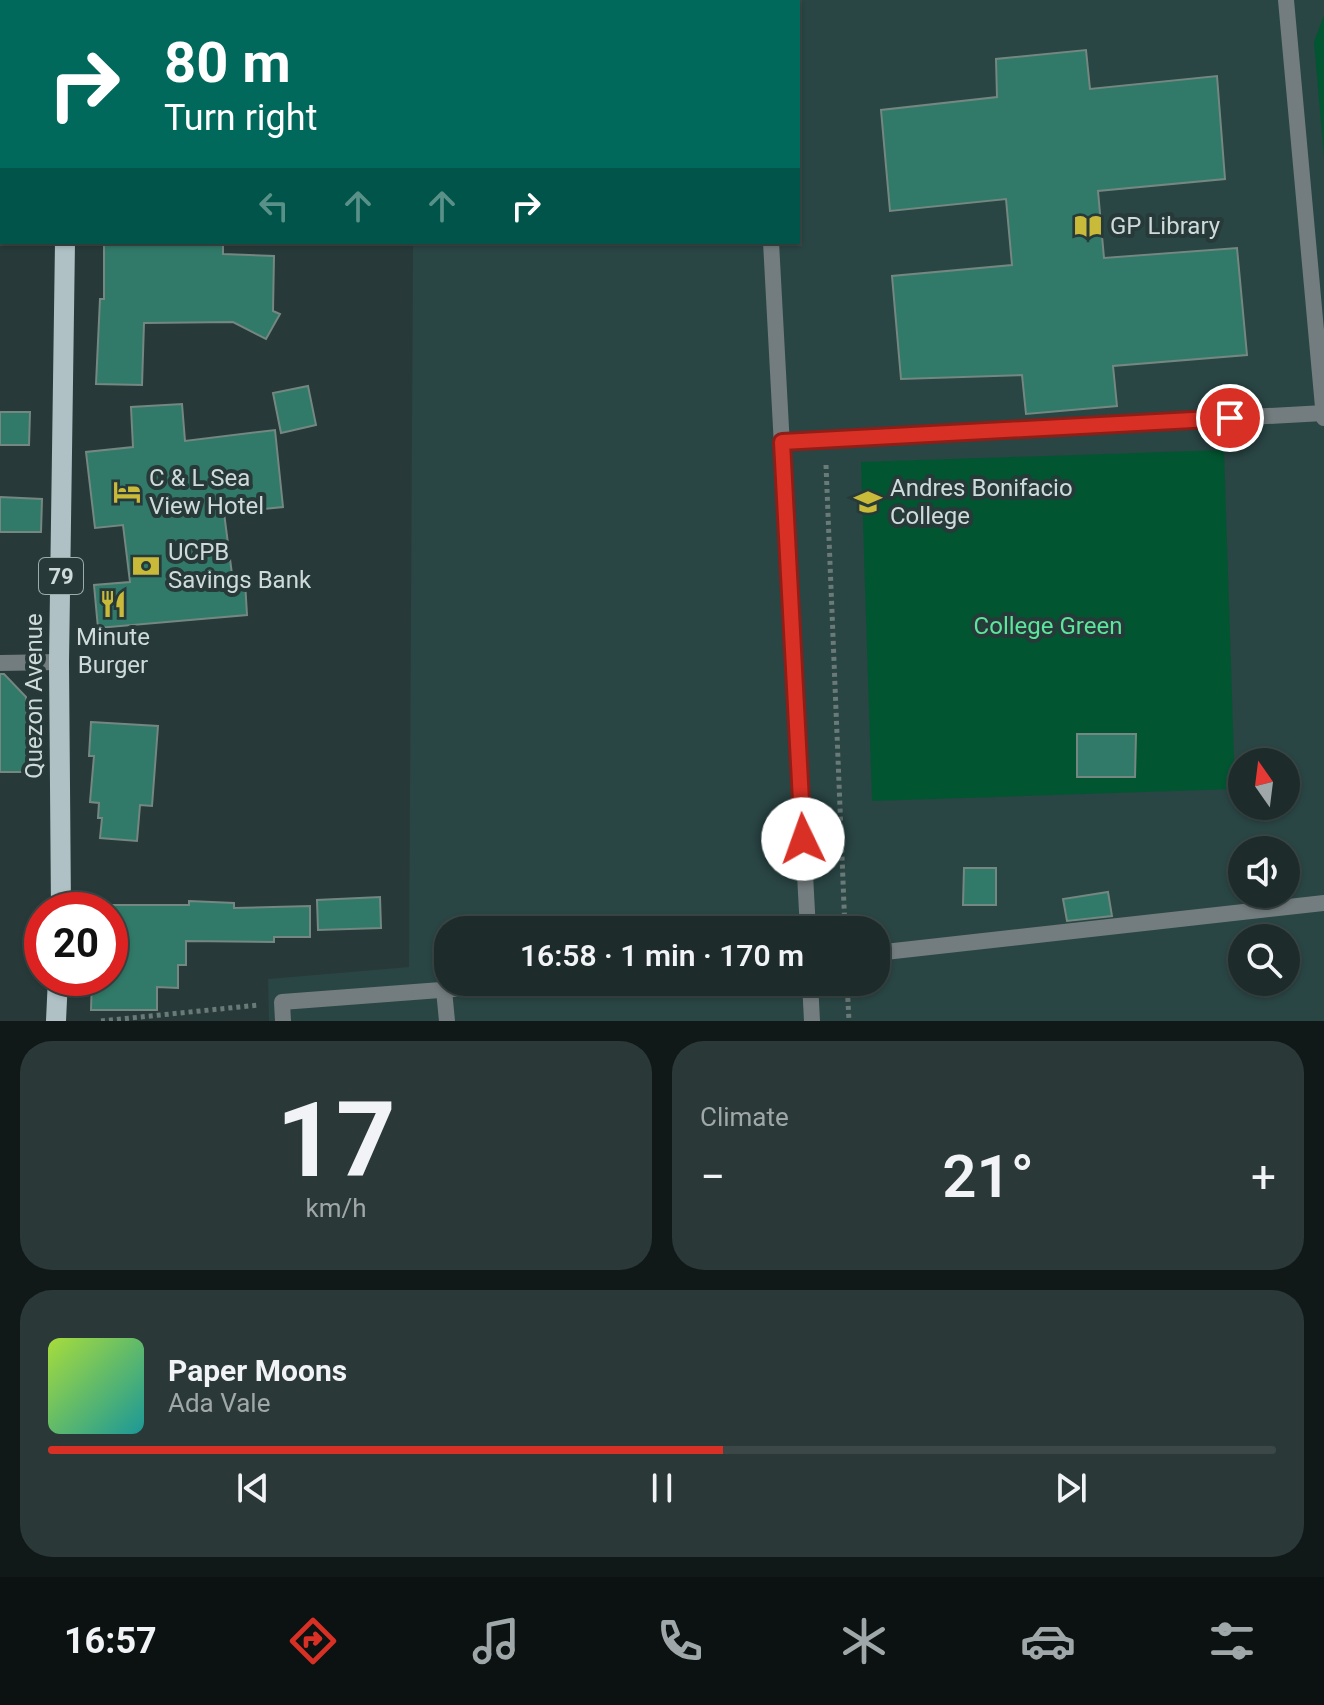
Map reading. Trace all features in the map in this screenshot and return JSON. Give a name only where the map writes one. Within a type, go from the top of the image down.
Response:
[{"type":"main road","name":"Quezon Avenue","points":[[61,892],[59,662],[65,244]]},
{"type":"main road","points":[[56,1021],[57,996]]},
{"type":"street","points":[[782,442],[1324,414],[1286,0]]},
{"type":"street","points":[[771,244],[807,916]]},
{"type":"street","points":[[0,663],[59,662]]},
{"type":"street","points":[[890,951],[1324,903]]},
{"type":"street","points":[[283,1021],[282,1002],[434,991]]},
{"type":"street","points":[[445,996],[447,1021]]},
{"type":"street","points":[[811,996],[812,1021]]},
{"type":"path","points":[[825,440],[844,916]]},
{"type":"path","points":[[848,996],[849,1021]]},
{"type":"path","points":[[101,1021],[282,1002]]},
{"type":"shaded area","name":"Andres Bonifacio College","points":[[800,0],[1324,0],[1324,1021],[269,1021],[268,979],[409,967],[413,244],[800,244]]},
{"type":"green space","points":[[1324,15],[1324,157],[1314,42]]},
{"type":"green space","name":"College Green","points":[[1224,450],[1234,748],[1228,748],[1228,789],[872,801],[861,462]]},
{"type":"building","points":[[1086,50],[1090,89],[1217,76],[1225,179],[1098,191],[1104,258],[1237,248],[1247,355],[1113,366],[1117,406],[1026,414],[1022,375],[901,379],[892,276],[1012,265],[1006,199],[890,211],[881,110],[997,97],[996,59]]},
{"type":"building","points":[[104,244],[223,244],[223,254],[274,256],[273,311],[280,314],[266,339],[233,322],[144,323],[142,385],[96,384],[100,299],[104,299]]},
{"type":"building","points":[[308,386],[316,425],[281,433],[273,393]]},
{"type":"building","points":[[182,404],[185,441],[275,430],[283,507],[224,513],[233,582],[245,581],[247,615],[98,628],[94,585],[130,582],[123,525],[95,528],[86,452],[133,447],[131,407]]},
{"type":"building","points":[[0,412],[30,412],[29,445],[0,445]]},
{"type":"building","points":[[0,497],[42,499],[41,532],[0,532]]},
{"type":"building","points":[[0,674],[4,674],[26,697],[29,772],[0,772]]},
{"type":"building","points":[[91,722],[158,726],[152,806],[140,805],[137,841],[100,838],[102,818],[98,818],[99,803],[90,802],[94,756],[89,756]]},
{"type":"building","points":[[1077,734],[1136,734],[1135,777],[1077,777]]},
{"type":"building","points":[[964,868],[996,868],[996,905],[963,905]]},
{"type":"building","points":[[1108,892],[1112,916],[1067,921],[1063,899]]},
{"type":"building","points":[[380,897],[381,928],[318,930],[317,900]]},
{"type":"building","points":[[189,901],[234,903],[234,908],[310,906],[310,937],[274,937],[274,942],[186,941],[186,965],[178,965],[178,988],[157,987],[157,1010],[91,1010],[91,996],[128,996],[128,905],[189,905]]},
{"type":"place","name":"GP Library","points":[[1088,226]]},
{"type":"place","name":"C & L Sea View Hotel","points":[[127,492]]},
{"type":"place","name":"Andres Bonifacio College","points":[[868,502]]},
{"type":"place","name":"UCPB Savings Bank","points":[[146,566]]},
{"type":"place","name":"Minute Burger","points":[[113,604]]},
{"type":"route","points":[[803,839],[782,442],[1230,418]]}]
